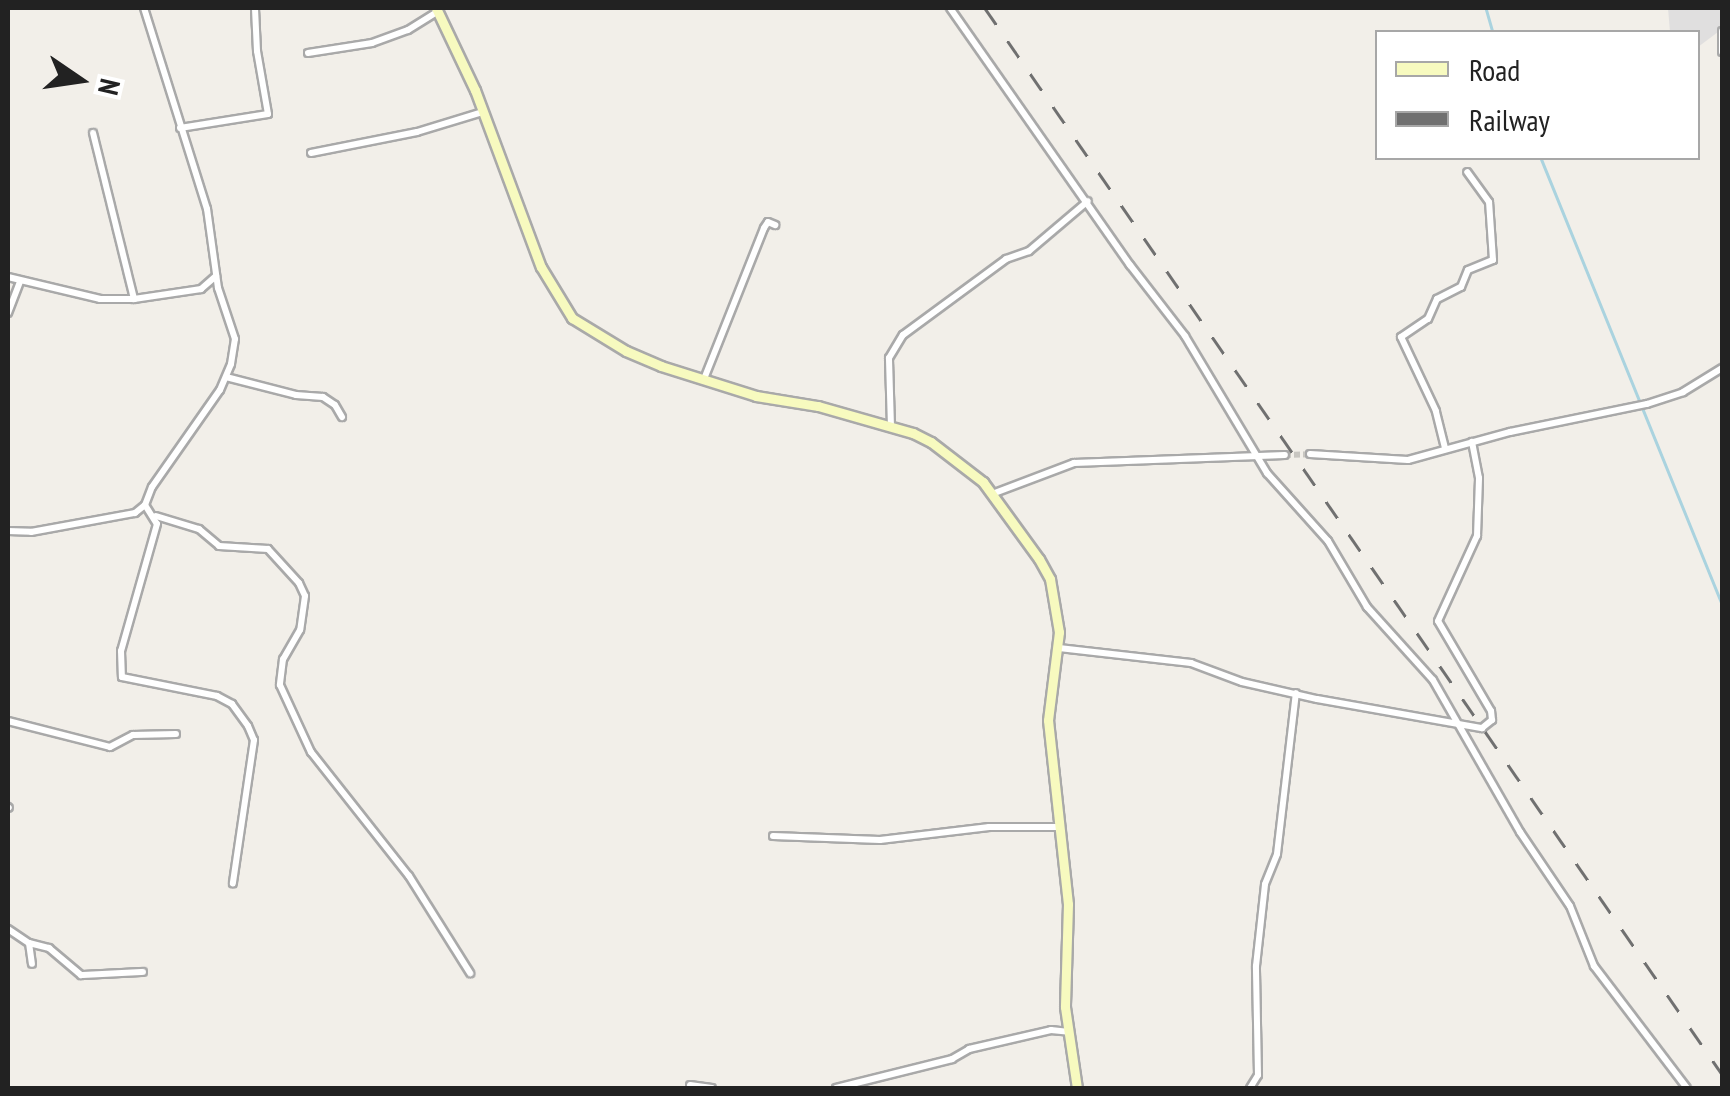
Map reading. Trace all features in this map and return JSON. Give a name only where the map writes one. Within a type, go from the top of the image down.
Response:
[{"type":"street","points":[[8,530],[30,532],[135,513],[145,505],[152,487],[226,377],[235,339],[217,275],[207,209],[144,8]]},
{"type":"street","points":[[180,128],[268,114],[256,51],[255,8]]},
{"type":"street","points":[[950,8],[1218,384],[1256,457],[1328,541],[1367,607],[1420,661],[1520,832],[1570,906],[1594,966],[1687,1088]]},
{"type":"street","points":[[308,53],[372,43],[408,30],[437,9],[482,112],[541,267],[562,307],[586,329],[626,351],[703,380],[891,427],[946,451],[1018,525],[1050,579],[1059,648],[1048,720],[1068,904],[1065,992],[1077,1088]]},
{"type":"street","points":[[1722,30],[1722,52]]},
{"type":"street","points":[[311,152],[417,132],[482,112]]},
{"type":"street","points":[[93,133],[134,299]]},
{"type":"street","points":[[1445,448],[1436,410],[1402,337],[1428,319],[1436,299],[1461,287],[1468,270],[1493,260],[1489,202],[1468,172]]},
{"type":"street","points":[[891,427],[890,358],[903,335],[1006,258],[1029,252],[1088,201]]},
{"type":"street","points":[[703,380],[764,228],[768,222],[776,225]]},
{"type":"street","points":[[8,277],[100,299],[134,299],[201,289],[217,275]]},
{"type":"street","points":[[8,313],[20,282]]},
{"type":"street","points":[[1310,454],[1408,460],[1445,448],[1664,399],[1722,368]]},
{"type":"street","points":[[226,377],[323,398],[335,404],[342,417]]},
{"type":"street","points":[[1059,648],[1192,663],[1242,682],[1479,729],[1492,718],[1438,621],[1477,536],[1478,478],[1472,442]]},
{"type":"street","points":[[992,494],[1074,463],[1285,455]]},
{"type":"street","points":[[145,505],[156,516],[198,529],[219,546],[268,550],[299,583],[305,596],[300,630],[284,659],[280,685],[311,752],[408,876],[470,972]]},
{"type":"street","points":[[156,516],[155,538],[122,652],[122,677],[218,696],[232,704],[248,726],[254,740],[234,883]]},
{"type":"street","points":[[1250,1088],[1258,1075],[1256,966],[1265,884],[1277,854],[1296,693]]},
{"type":"street","points":[[8,722],[110,747],[133,735],[176,734]]},
{"type":"street","points":[[773,836],[880,840],[989,827],[1058,827]]},
{"type":"street","points":[[8,929],[29,943],[49,948],[80,975],[143,972]]},
{"type":"street","points":[[29,943],[32,964]]},
{"type":"street","points":[[836,1088],[952,1059],[969,1049],[1050,1030],[1069,1032]]},
{"type":"street","points":[[690,1084],[712,1088]]},
{"type":"shaded area","points":[[1668,8],[1722,8],[1722,29],[1700,46],[1700,30],[1670,30]]},
{"type":"waterway","points":[[1486,8],[1492,30]]},
{"type":"waterway","points":[[1542,160],[1722,604]]},
{"type":"tunnel","points":[[1285,455],[1310,454]]},
{"type":"railway","points":[[985,8],[1722,1074]]}]
